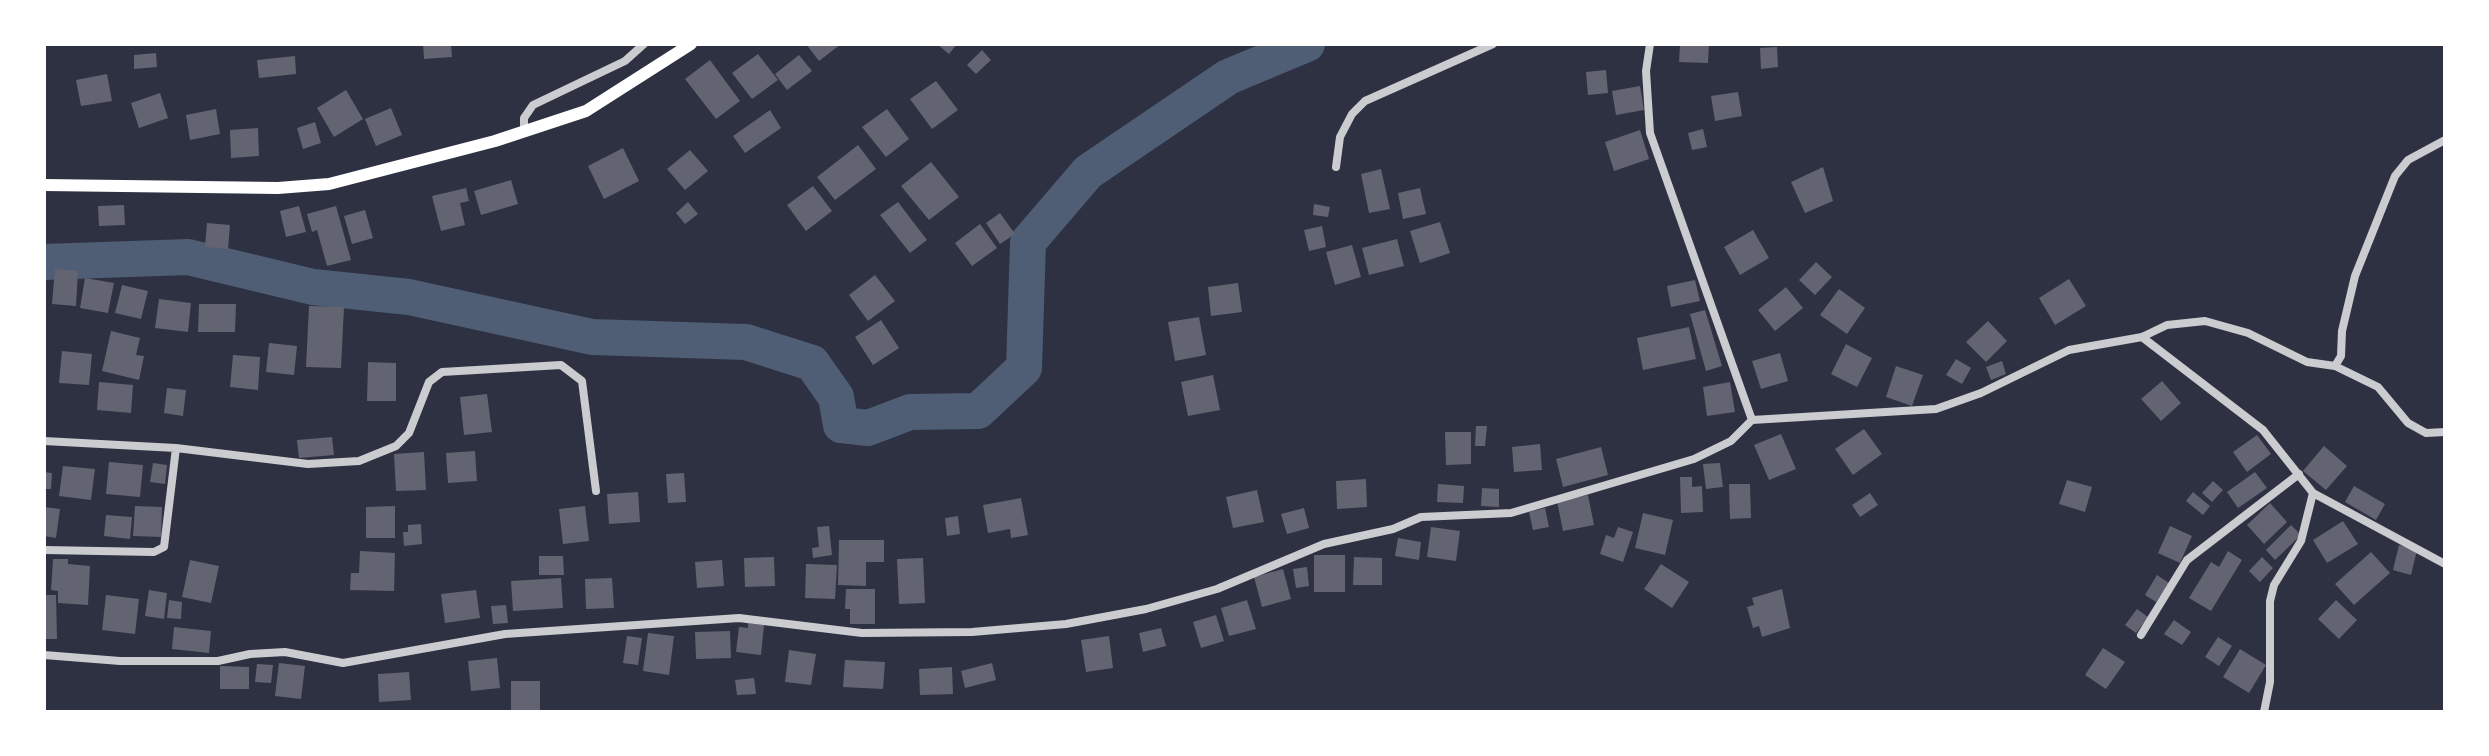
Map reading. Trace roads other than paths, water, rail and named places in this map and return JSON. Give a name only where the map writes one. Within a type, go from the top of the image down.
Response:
[{"type":"main road","points":[[44,185],[278,188],[329,184],[586,111],[691,44]]},
{"type":"street","points":[[524,131],[524,118],[533,105],[625,61],[644,44]]},
{"type":"street","points":[[1336,167],[1340,137],[1352,114],[1365,101],[1493,44]]},
{"type":"street","points":[[1650,44],[1646,71],[1650,133],[1752,420]]},
{"type":"street","points":[[2335,366],[2341,356],[2342,331],[2355,276],[2395,176],[2408,160],[2445,140]]},
{"type":"street","points":[[44,655],[120,661],[218,661],[285,652],[343,663],[505,634],[739,618],[862,633],[972,632],[1066,624],[1146,609],[1217,589],[1324,544],[1393,529],[1421,517],[1484,517],[1511,513],[1694,459],[1731,441],[1752,420],[1936,409],[1981,393],[2069,350],[2142,337],[2167,325],[2205,321],[2248,333],[2307,362],[2335,366],[2378,387],[2408,423],[2426,433],[2445,432]]},
{"type":"street","points":[[2142,337],[2263,430],[2313,493],[2445,564]]},
{"type":"street","points":[[44,441],[176,448],[293,463],[359,461],[396,446],[409,433],[429,382],[442,372],[561,365],[582,381],[596,491]]},
{"type":"street","points":[[44,550],[154,552],[164,547],[176,448]]},
{"type":"street","points":[[2141,635],[2187,560],[2299,474]]},
{"type":"street","points":[[2264,712],[2270,682],[2270,601],[2274,585],[2301,541],[2313,493]]},
{"type":"waterway","points":[[44,262],[188,257],[313,287],[409,297],[592,337],[746,342],[812,363],[836,397],[841,425],[868,428],[910,412],[978,411],[1024,368],[1028,242],[1088,172],[1228,77],[1307,44]]}]
